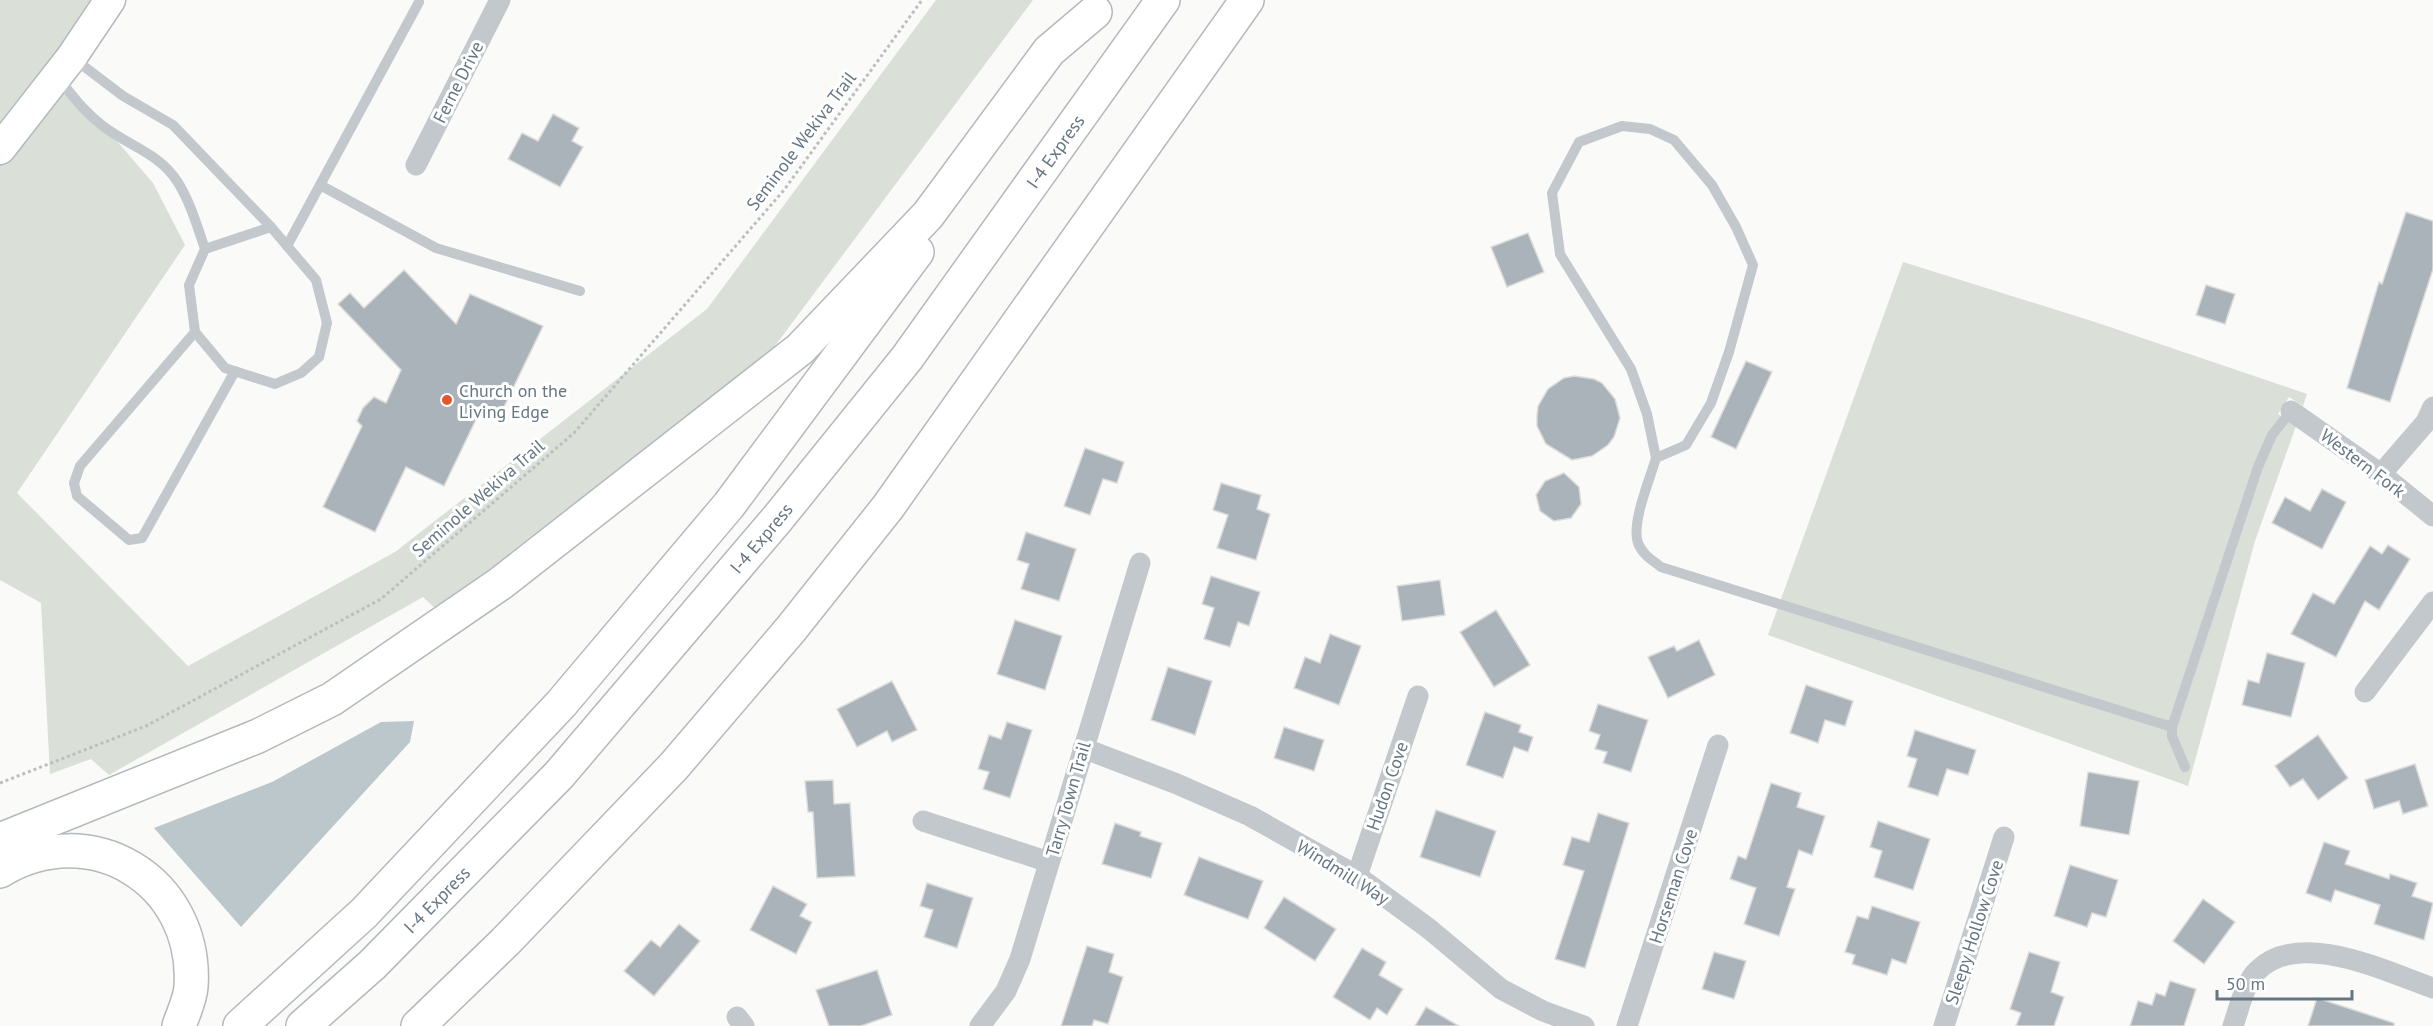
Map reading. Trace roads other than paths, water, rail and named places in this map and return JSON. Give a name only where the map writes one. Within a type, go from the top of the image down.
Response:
[{"type":"highway","name":"I-4 Express","points":[[303,1026],[372,966],[559,775],[778,518],[907,358],[1163,0]]},
{"type":"highway","points":[[418,1026],[505,942],[674,766],[791,629],[895,498],[1247,0]]},
{"type":"highway","points":[[0,840],[258,736],[332,699],[501,583],[800,349],[928,215],[1049,51],[1099,6]]},
{"type":"highway","points":[[240,1026],[364,913],[438,837],[561,704],[722,514],[1099,6]]},
{"type":"highway","points":[[0,871],[21,859],[44,852],[87,850],[132,867],[151,882],[167,898],[186,940],[191,987],[179,1026]]},
{"type":"main road","points":[[0,149],[64,67],[110,0]]},
{"type":"street","name":"Ferne Drive","points":[[416,165],[500,0]]},
{"type":"street","points":[[2381,474],[2426,422],[2433,407]]},
{"type":"street","name":"Western Fork","points":[[2291,411],[2381,474],[2433,516]]},
{"type":"street","name":"Tarry Town Trail","points":[[982,1025],[1006,991],[1020,959],[1140,563]]},
{"type":"street","points":[[2365,692],[2433,602]]},
{"type":"street","name":"Hudon Cove","points":[[1357,876],[1418,696]]},
{"type":"street","name":"Horseman Cove","points":[[1627,1026],[1718,746]]},
{"type":"street","name":"Windmill Way","points":[[1083,748],[1177,784],[1250,816],[1357,876],[1428,928],[1502,989],[1543,1011],[1584,1026]]},
{"type":"street","points":[[923,821],[1049,862]]},
{"type":"street","name":"Sleepy Hollow Cove","points":[[1944,1026],[2004,837]]},
{"type":"street","points":[[2233,1026],[2242,998],[2255,972],[2272,958],[2295,953],[2325,952],[2433,988]]},
{"type":"lane","points":[[287,246],[419,2]]},
{"type":"lane","points":[[64,67],[123,96],[173,125],[271,227],[316,280],[327,323],[319,357],[301,374],[275,384],[225,369],[195,332],[189,285],[205,249],[190,208],[176,179],[146,150],[104,127],[82,108],[64,67]]},
{"type":"lane","points":[[1656,458],[1686,444],[1711,403],[1729,352],[1753,265],[1736,227],[1712,185],[1674,140],[1650,129],[1622,126],[1579,142],[1552,193],[1560,254],[1631,369],[1647,414],[1656,458],[1637,523],[1638,542],[1645,555],[1661,567],[2172,726]]},
{"type":"lane","points":[[320,185],[436,248],[580,291]]},
{"type":"lane","points":[[205,249],[271,227]]},
{"type":"lane","points":[[195,332],[80,466],[74,483],[77,496],[129,540],[142,538],[235,371]]},
{"type":"lane","points":[[2185,767],[2172,736],[2172,726],[2258,467],[2272,435],[2291,411]]},
{"type":"place","name":"Church on the Living Edge","points":[[447,400]]}]
